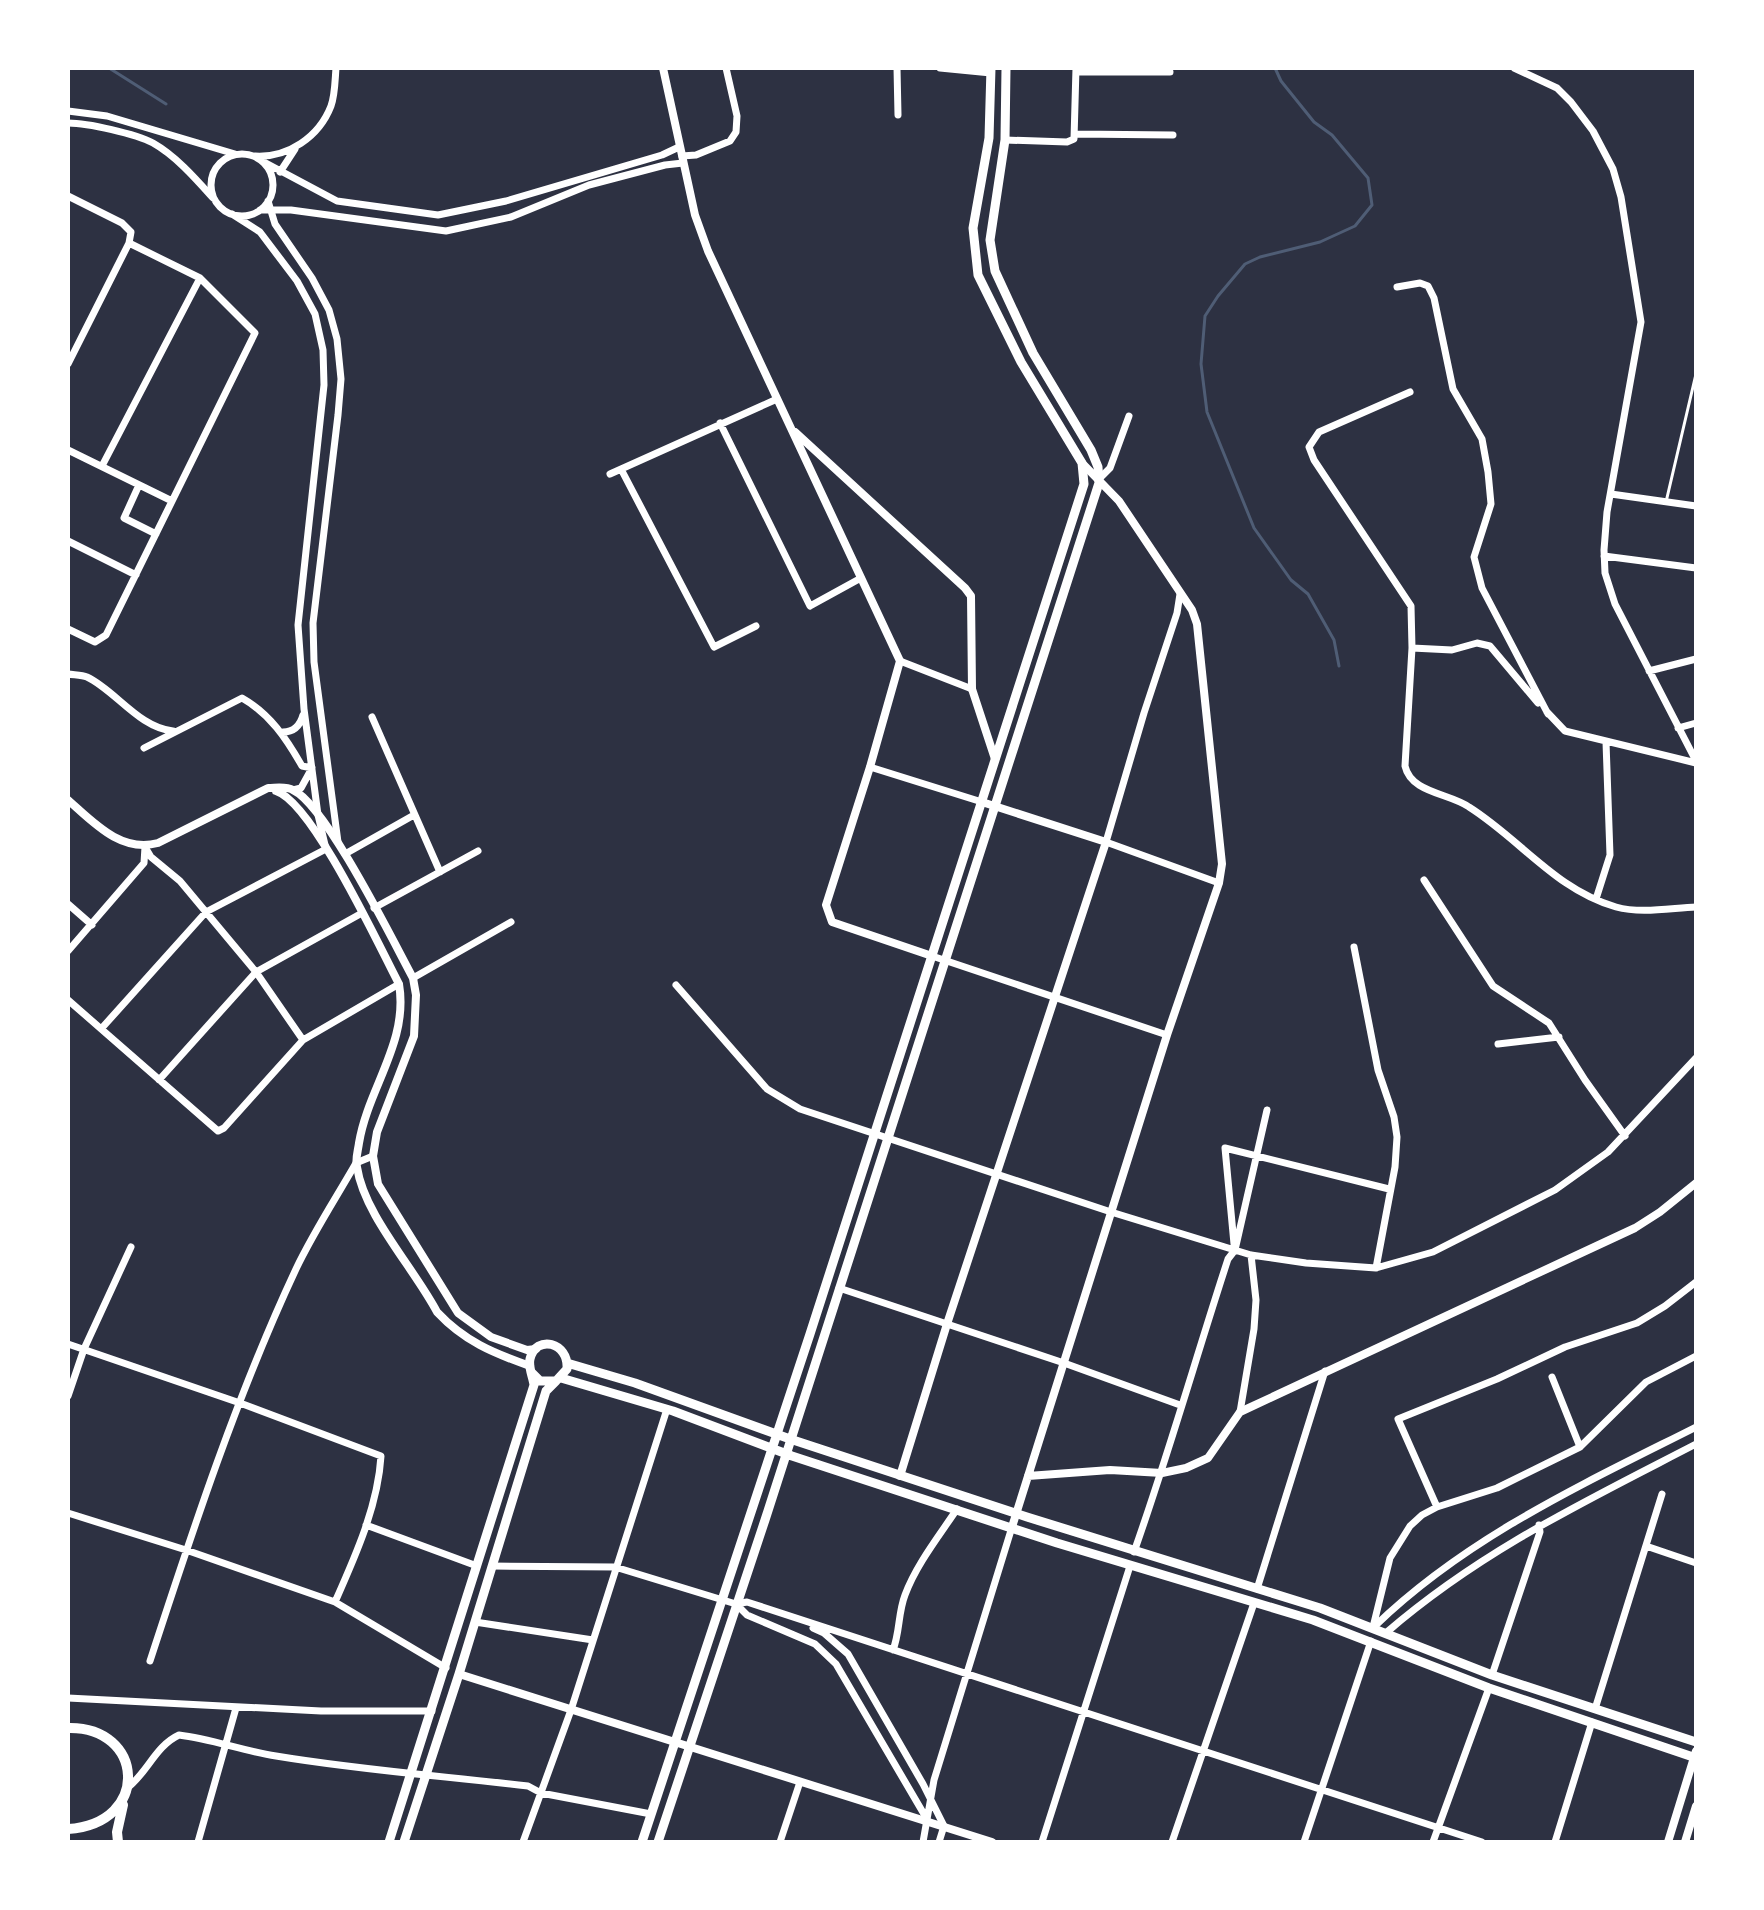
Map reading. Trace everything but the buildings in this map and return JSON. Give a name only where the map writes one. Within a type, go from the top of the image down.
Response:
[{"type":"main road","points":[[658,1842],[1099,479],[1091,450],[1033,353],[995,271],[990,240],[1005,140],[1006,68]]},
{"type":"main road","points":[[642,1842],[1084,484],[1082,463],[1021,362],[978,275],[973,228],[989,138],[991,70]]},
{"type":"main road","points":[[978,275],[995,271]]},
{"type":"main road","points":[[389,1842],[534,1385],[531,1357],[536,1349],[548,1344],[556,1346],[563,1351],[567,1363],[559,1379],[546,1391],[404,1842]]},
{"type":"main road","points":[[567,1363],[1016,1514],[1373,1627],[1492,1675],[1696,1742]]},
{"type":"main road","points":[[531,1370],[540,1381],[559,1379],[667,1409],[771,1448],[1130,1566],[1313,1620],[1489,1688],[1695,1755]]},
{"type":"main road","points":[[68,1721],[99,1733],[120,1751],[126,1764],[118,1842]]},
{"type":"main road","points":[[68,1728],[86,1728]]},
{"type":"main road","points":[[68,1829],[96,1824],[112,1814],[125,1794]]},
{"type":"street","points":[[68,111],[107,116],[237,154],[269,157],[308,139],[331,106],[336,68]]},
{"type":"street","points":[[663,68],[695,215],[708,251],[900,661],[826,905],[832,922],[1167,1035]]},
{"type":"street","points":[[253,156],[282,168],[288,176],[337,201],[438,215],[506,201],[662,155],[696,155],[730,141],[736,132],[737,116],[726,68]]},
{"type":"street","points":[[897,68],[898,115]]},
{"type":"street","points":[[940,68],[991,70]]},
{"type":"street","points":[[1514,68],[1557,88],[1571,102],[1593,131],[1613,169],[1621,197],[1641,322],[1611,494],[1604,556],[1606,580],[1611,596],[1696,762]]},
{"type":"street","points":[[1075,136],[1076,70],[1170,72]]},
{"type":"street","points":[[68,123],[103,128],[152,143],[183,167],[220,205],[260,232],[297,281],[315,314],[323,350],[324,385],[298,625],[304,709],[318,815],[326,849]]},
{"type":"street","points":[[1005,140],[1067,142],[1075,136],[1173,135]]},
{"type":"street","points":[[260,210],[268,201],[273,183],[296,147]]},
{"type":"street","points":[[220,205],[212,191],[213,175],[222,161],[237,154]]},
{"type":"street","points":[[232,214],[291,210],[446,231],[511,217],[589,185],[665,165],[681,155]]},
{"type":"street","points":[[262,161],[270,171],[273,183]]},
{"type":"street","points":[[68,196],[122,223],[131,232],[129,243],[68,364]]},
{"type":"street","points":[[268,201],[284,237],[329,310],[337,339],[341,379],[313,623],[314,662],[338,844]]},
{"type":"street","points":[[284,237],[281,225],[291,210]]},
{"type":"street","points":[[68,629],[95,642],[101,640],[255,333],[200,278],[129,243]]},
{"type":"street","points":[[102,466],[200,278]]},
{"type":"street","points":[[1397,287],[1420,283],[1428,286],[1440,322],[1453,389],[1482,439],[1491,504],[1474,557],[1482,588],[1548,714]]},
{"type":"street","points":[[1410,392],[1319,432],[1309,447],[1314,460],[1411,606],[1407,774],[1419,785],[1465,803],[1556,877],[1596,899],[1631,909],[1696,907]]},
{"type":"street","points":[[610,474],[777,399]]},
{"type":"street","points":[[1099,479],[1110,468],[1129,416]]},
{"type":"street","points":[[720,423],[810,606],[861,578]]},
{"type":"street","points":[[792,429],[965,588],[973,606],[972,689],[995,759]]},
{"type":"street","points":[[68,450],[172,501]]},
{"type":"street","points":[[923,1842],[934,1780],[966,1674],[1167,1035],[1219,883],[1222,864],[1201,645],[1192,610],[1119,501],[1082,463]]},
{"type":"street","points":[[621,469],[714,647],[756,626]]},
{"type":"street","points":[[139,485],[124,518],[156,534]]},
{"type":"street","points":[[1611,494],[1696,506]]},
{"type":"street","points":[[68,541],[136,575]]},
{"type":"street","points":[[1604,556],[1696,568]]},
{"type":"street","points":[[900,1476],[1106,842],[1177,613],[1180,594]]},
{"type":"street","points":[[1412,648],[1452,650],[1477,643],[1490,646],[1565,731],[1696,762]]},
{"type":"street","points":[[1649,671],[1696,659]]},
{"type":"street","points":[[900,661],[972,689]]},
{"type":"street","points":[[68,674],[86,677],[128,709],[164,730],[175,731]]},
{"type":"street","points":[[144,748],[242,698],[255,705],[283,732],[302,766],[312,768]]},
{"type":"street","points":[[283,732],[290,732],[301,723],[304,709]]},
{"type":"street","points":[[372,717],[440,872]]},
{"type":"street","points":[[1678,728],[1696,723]]},
{"type":"street","points":[[1596,899],[1610,855],[1606,742]]},
{"type":"street","points":[[870,767],[1106,842],[1219,883]]},
{"type":"street","points":[[68,800],[122,843],[145,847],[268,788],[301,788],[312,768]]},
{"type":"street","points":[[150,1661],[186,1550],[240,1403],[297,1267],[356,1163],[363,1123],[398,1034],[402,999],[399,984],[362,913],[326,849],[294,803],[282,793],[268,788]]},
{"type":"street","points":[[293,790],[318,815],[345,854],[413,978],[416,995],[414,1036],[379,1124],[373,1156],[378,1184],[458,1313],[491,1337],[527,1350],[536,1349]]},
{"type":"street","points":[[345,854],[414,815]]},
{"type":"street","points":[[145,847],[151,857],[180,881],[256,972],[303,1040]]},
{"type":"street","points":[[68,951],[144,863],[145,847]]},
{"type":"street","points":[[101,1029],[206,912],[326,849]]},
{"type":"street","points":[[374,908],[478,851]]},
{"type":"street","points":[[1424,880],[1493,986],[1549,1023],[1625,1136]]},
{"type":"street","points":[[68,904],[92,925]]},
{"type":"street","points":[[159,1080],[256,972],[362,913]]},
{"type":"street","points":[[413,978],[511,922]]},
{"type":"street","points":[[1354,947],[1378,1070],[1394,1117],[1397,1137],[1395,1167],[1376,1268]]},
{"type":"street","points":[[68,1000],[218,1131],[303,1040],[399,984]]},
{"type":"street","points":[[676,985],[767,1089],[800,1109],[1251,1255],[1306,1263],[1376,1268],[1433,1252],[1555,1190],[1608,1152],[1695,1062]]},
{"type":"street","points":[[1498,1044],[1559,1037]]},
{"type":"street","points":[[1134,1552],[1162,1473],[1180,1405],[1228,1259],[1235,1250],[1267,1110]]},
{"type":"street","points":[[1235,1250],[1225,1148],[1389,1189]]},
{"type":"street","points":[[356,1163],[373,1156]]},
{"type":"street","points":[[356,1163],[366,1197],[437,1312],[467,1340],[531,1370]]},
{"type":"street","points":[[1240,1412],[1635,1228],[1696,1183]]},
{"type":"street","points":[[68,1396],[84,1349],[131,1247]]},
{"type":"street","points":[[1028,1476],[1110,1470],[1162,1473],[1186,1468],[1208,1458],[1240,1412],[1254,1329],[1256,1300],[1251,1255]]},
{"type":"street","points":[[1437,1507],[1398,1419],[1497,1379],[1565,1347],[1637,1323],[1696,1282]]},
{"type":"street","points":[[839,1288],[1180,1405]]},
{"type":"street","points":[[68,1344],[381,1456],[366,1525],[335,1602]]},
{"type":"street","points":[[1373,1627],[1390,1558],[1410,1526],[1422,1515],[1437,1507],[1497,1488],[1580,1447],[1646,1382],[1696,1356]]},
{"type":"street","points":[[1257,1589],[1325,1371]]},
{"type":"street","points":[[1552,1377],[1580,1447]]},
{"type":"street","points":[[523,1842],[571,1710],[667,1409]]},
{"type":"street","points":[[1373,1627],[1476,1544],[1511,1522],[1696,1427]]},
{"type":"street","points":[[1387,1632],[1488,1556],[1539,1525],[1696,1444]]},
{"type":"street","points":[[1595,1709],[1662,1494]]},
{"type":"street","points":[[893,1650],[909,1584],[957,1509]]},
{"type":"street","points":[[68,1513],[335,1602],[446,1668]]},
{"type":"street","points":[[366,1525],[477,1566]]},
{"type":"street","points":[[1492,1675],[1540,1532],[1539,1525]]},
{"type":"street","points":[[1646,1546],[1696,1563]]},
{"type":"street","points":[[492,1566],[615,1567],[736,1604],[747,1602],[1482,1842]]},
{"type":"street","points":[[1042,1842],[1130,1566]]},
{"type":"street","points":[[1172,1842],[1254,1603]]},
{"type":"street","points":[[736,1604],[747,1615],[815,1644],[836,1664],[928,1821]]},
{"type":"street","points":[[780,1613],[824,1633],[848,1654]]},
{"type":"street","points":[[475,1622],[593,1640]]},
{"type":"street","points":[[837,1632],[931,1799],[944,1826],[939,1842]]},
{"type":"street","points":[[1304,1842],[1371,1641]]},
{"type":"street","points":[[459,1674],[992,1842]]},
{"type":"street","points":[[1433,1842],[1489,1688]]},
{"type":"street","points":[[68,1698],[236,1708],[432,1711]]},
{"type":"street","points":[[198,1842],[236,1708]]},
{"type":"street","points":[[1555,1842],[1592,1722]]},
{"type":"street","points":[[125,1794],[161,1748],[179,1735],[273,1756],[528,1786],[541,1793],[651,1814]]},
{"type":"street","points":[[1668,1842],[1695,1755]]},
{"type":"street","points":[[780,1842],[800,1782]]},
{"type":"street","points":[[1685,1842],[1696,1806]]},
{"type":"lane","points":[[1666,502],[1696,374]]},
{"type":"waterway","points":[[109,68],[166,104]]},
{"type":"waterway","points":[[1275,68],[1281,81],[1314,122],[1332,135],[1368,178],[1372,205],[1355,226],[1320,242],[1260,257],[1245,264],[1205,316],[1201,364],[1207,412],[1254,528],[1291,580],[1308,594],[1334,640],[1339,666]]}]
